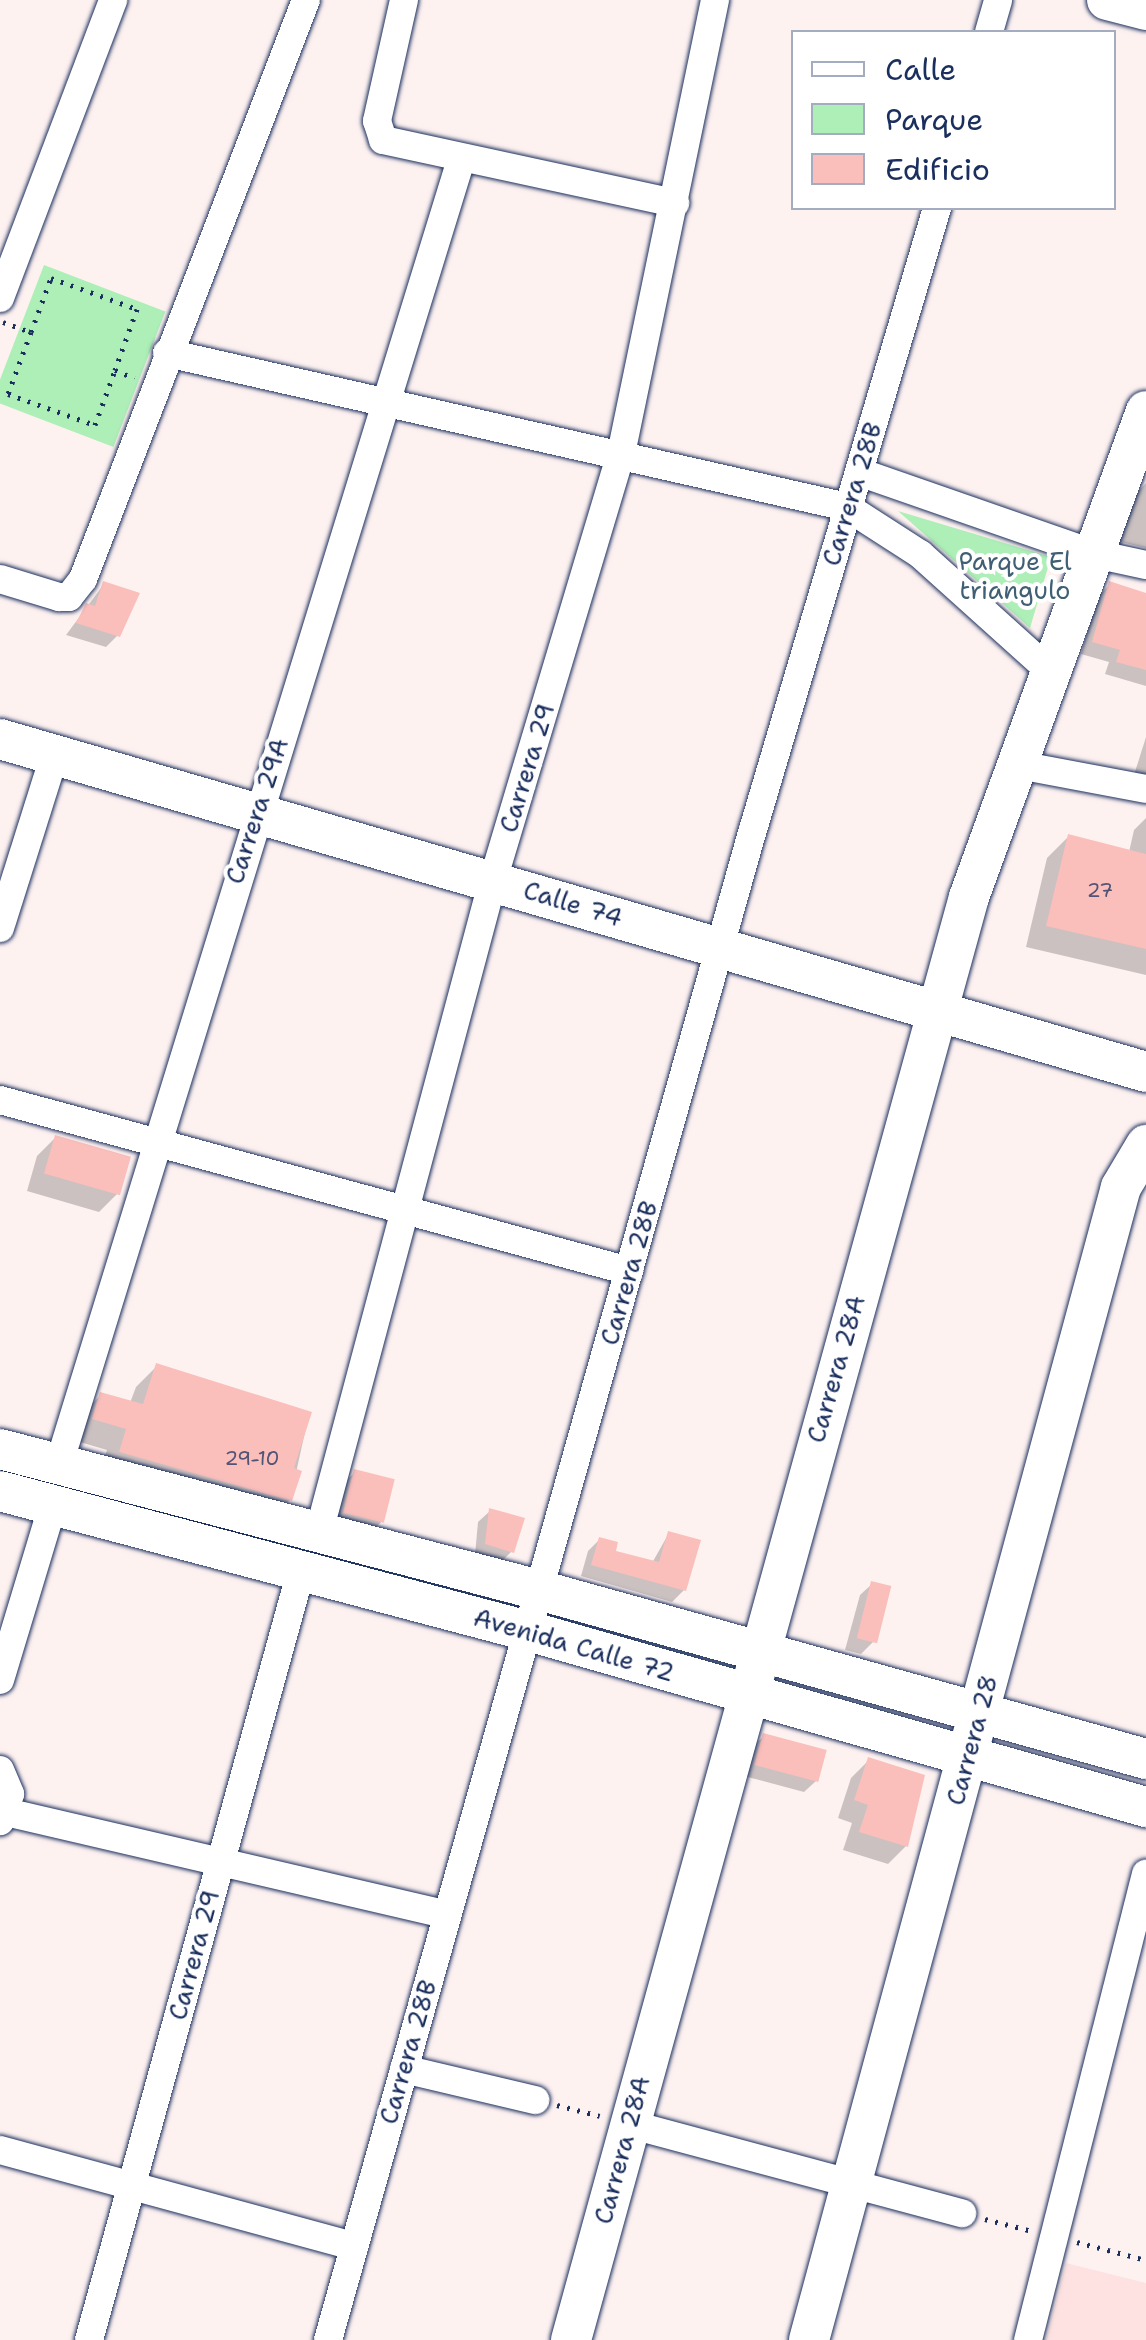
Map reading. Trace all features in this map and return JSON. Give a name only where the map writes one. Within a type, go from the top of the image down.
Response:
[{"type":"street","points":[[0,298],[113,0]]},
{"type":"street","points":[[0,579],[69,597],[84,579],[167,353],[306,0]]},
{"type":"street","points":[[402,0],[378,134],[392,145],[676,203]]},
{"type":"street","name":"Carrera 29","points":[[319,1532],[493,880],[621,454],[715,0]]},
{"type":"street","points":[[990,30],[998,0]]},
{"type":"street","points":[[1107,0],[1146,10]]},
{"type":"street","name":"Carrera 29A","points":[[59,1464],[256,811],[461,160]]},
{"type":"street","name":"Carrera 28B","points":[[328,2340],[720,949],[936,210]]},
{"type":"street","points":[[167,353],[847,507],[920,554],[1052,673]]},
{"type":"street","name":"Carrera 28A","points":[[571,2340],[757,1650],[969,897],[1146,412]]},
{"type":"street","points":[[859,472],[1094,554],[1146,565]]},
{"type":"street","name":"Calle 74","points":[[0,739],[1146,1072]]},
{"type":"street","points":[[0,928],[54,754]]},
{"type":"street","points":[[1019,765],[1146,789]]},
{"type":"street","points":[[0,1100],[629,1271]]},
{"type":"street","name":"Carrera 28","points":[[809,2340],[1122,1187],[1146,1145]]},
{"type":"street","name":"Avenida Calle 72","points":[[0,1449],[540,1590],[1146,1759]]},
{"type":"street","name":"Avenida Calle 72","points":[[0,1491],[528,1631],[1146,1807]]},
{"type":"street","points":[[0,1680],[53,1505]]},
{"type":"street","name":"Carrera 29","points":[[89,2340],[301,1571]]},
{"type":"street","points":[[0,1770],[10,1794],[3,1816],[220,1859],[447,1915]]},
{"type":"street","points":[[1028,2340],[1146,1874]]},
{"type":"street","points":[[404,2068],[535,2100]]},
{"type":"street","points":[[629,2124],[962,2213]]},
{"type":"street","points":[[0,2150],[354,2246]]},
{"type":"path","points":[[51,278],[137,309],[94,425],[8,394],[31,332],[51,278]]},
{"type":"path","points":[[0,321],[31,332]]},
{"type":"path","points":[[115,370],[154,387]]},
{"type":"path","points":[[535,2100],[629,2124]]},
{"type":"shaded area","points":[[1066,2263],[1146,2283],[1146,2340],[1046,2340]]},
{"type":"green space","points":[[44,265],[165,312],[113,447],[0,403],[0,380]]},
{"type":"green space","name":"Parque El triangulo","points":[[898,511],[1051,557],[1030,628]]},
{"type":"building","points":[[103,581],[140,593],[120,637],[76,623],[86,603],[95,606]]},
{"type":"building","points":[[1109,581],[1146,593],[1146,670],[1116,662],[1120,650],[1092,642]]},
{"type":"building","points":[[1068,834],[1146,854],[1146,949],[1046,926]]},
{"type":"building","points":[[55,1135],[131,1157],[120,1195],[44,1173]]},
{"type":"building","points":[[156,1363],[312,1412],[294,1468],[302,1471],[292,1501],[119,1452],[126,1429],[92,1419],[100,1392],[143,1404]]},
{"type":"building","points":[[354,1469],[395,1479],[384,1523],[343,1513]]},
{"type":"building","points":[[489,1508],[525,1518],[514,1553],[485,1544]]},
{"type":"building","points":[[668,1531],[701,1540],[686,1591],[591,1565],[599,1537],[618,1542],[616,1551],[659,1562]]},
{"type":"building","points":[[871,1581],[891,1586],[877,1643],[857,1638]]},
{"type":"building","points":[[763,1733],[827,1750],[818,1782],[754,1765]]},
{"type":"building","points":[[868,1757],[925,1775],[908,1847],[859,1832],[868,1805],[854,1800]]}]
